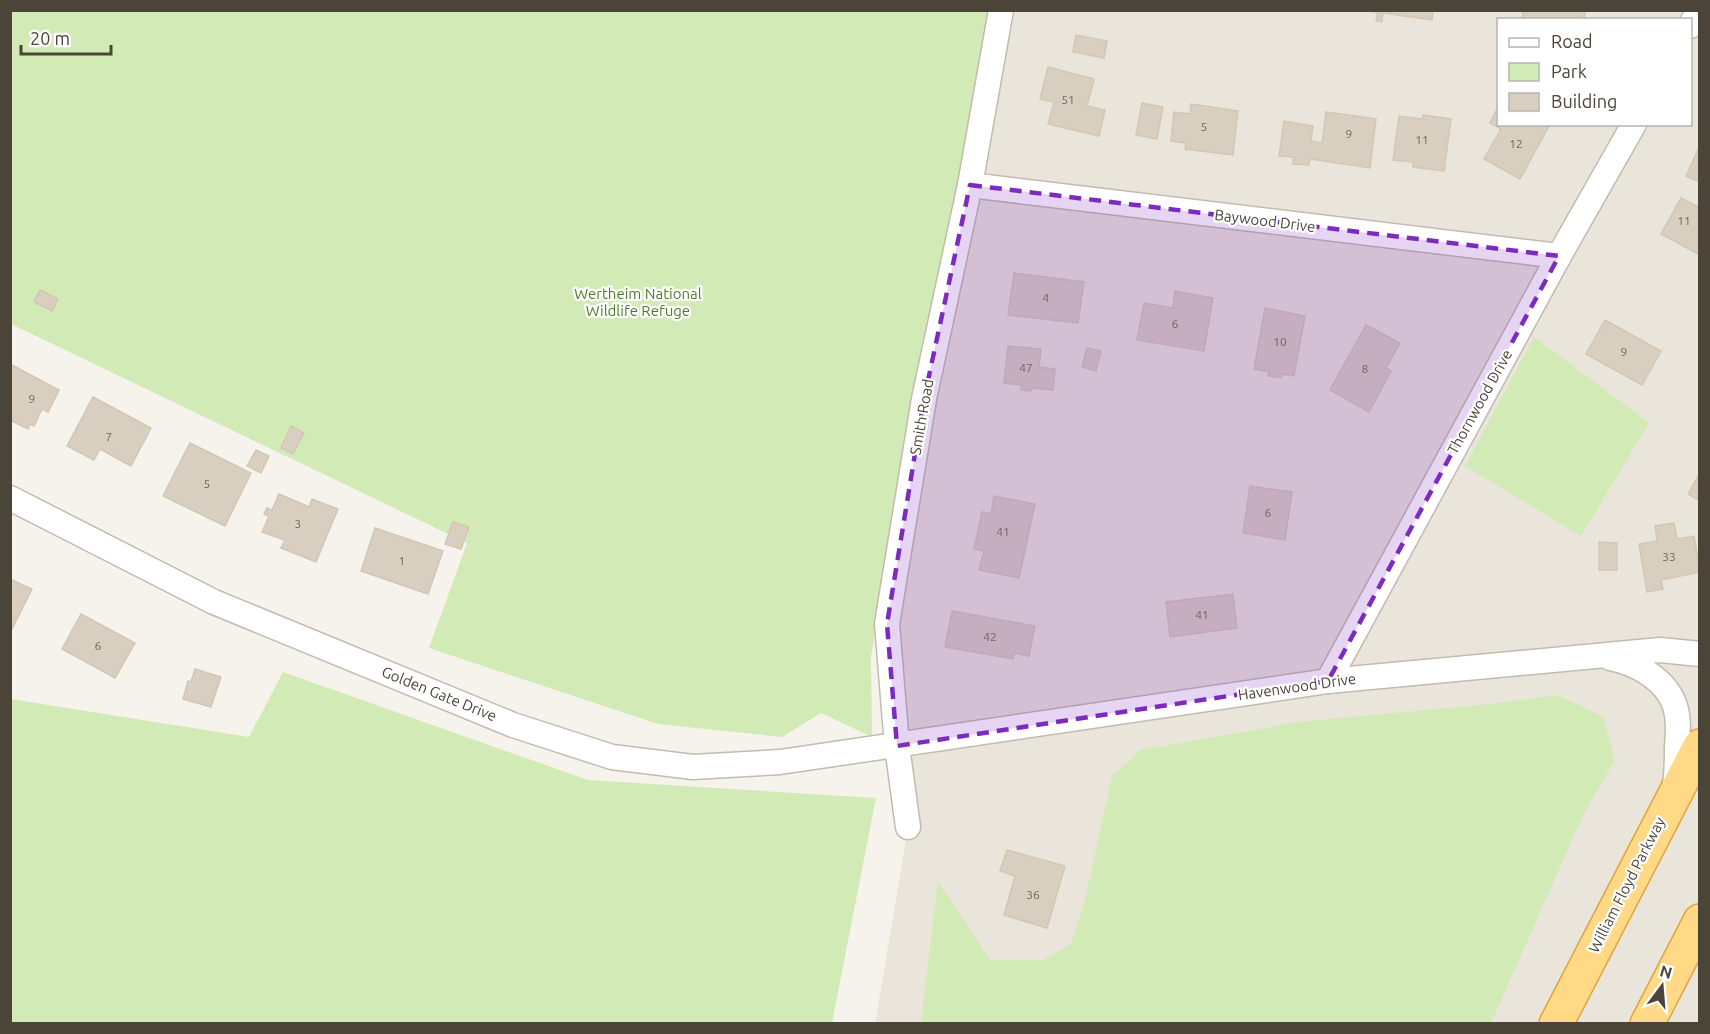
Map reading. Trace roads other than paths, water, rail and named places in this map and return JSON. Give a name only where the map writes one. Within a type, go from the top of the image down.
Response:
[{"type":"highway","name":"William Floyd Parkway","points":[[1556,1023],[1700,747]]},
{"type":"highway","points":[[1647,1023],[1700,921]]},
{"type":"street","name":"Smith Road","points":[[908,826],[897,746],[887,624],[924,399],[970,186],[1001,10]]},
{"type":"street","name":"Thornwood Drive","points":[[1328,681],[1559,256],[1633,126]]},
{"type":"street","name":"Baywood Drive","points":[[970,186],[1559,256]]},
{"type":"street","name":"Golden Gate Drive","points":[[10,498],[214,602],[513,725],[612,757],[693,767],[780,762],[897,746]]},
{"type":"street","name":"Havenwood Drive","points":[[897,746],[1328,681],[1660,650],[1700,654]]},
{"type":"street","points":[[1599,656],[1634,665],[1666,688],[1674,705],[1678,724],[1677,774],[1672,799]]},
{"type":"park label","name":"Wertheim National Wildlife Refuge","points":[[638,302]]}]
